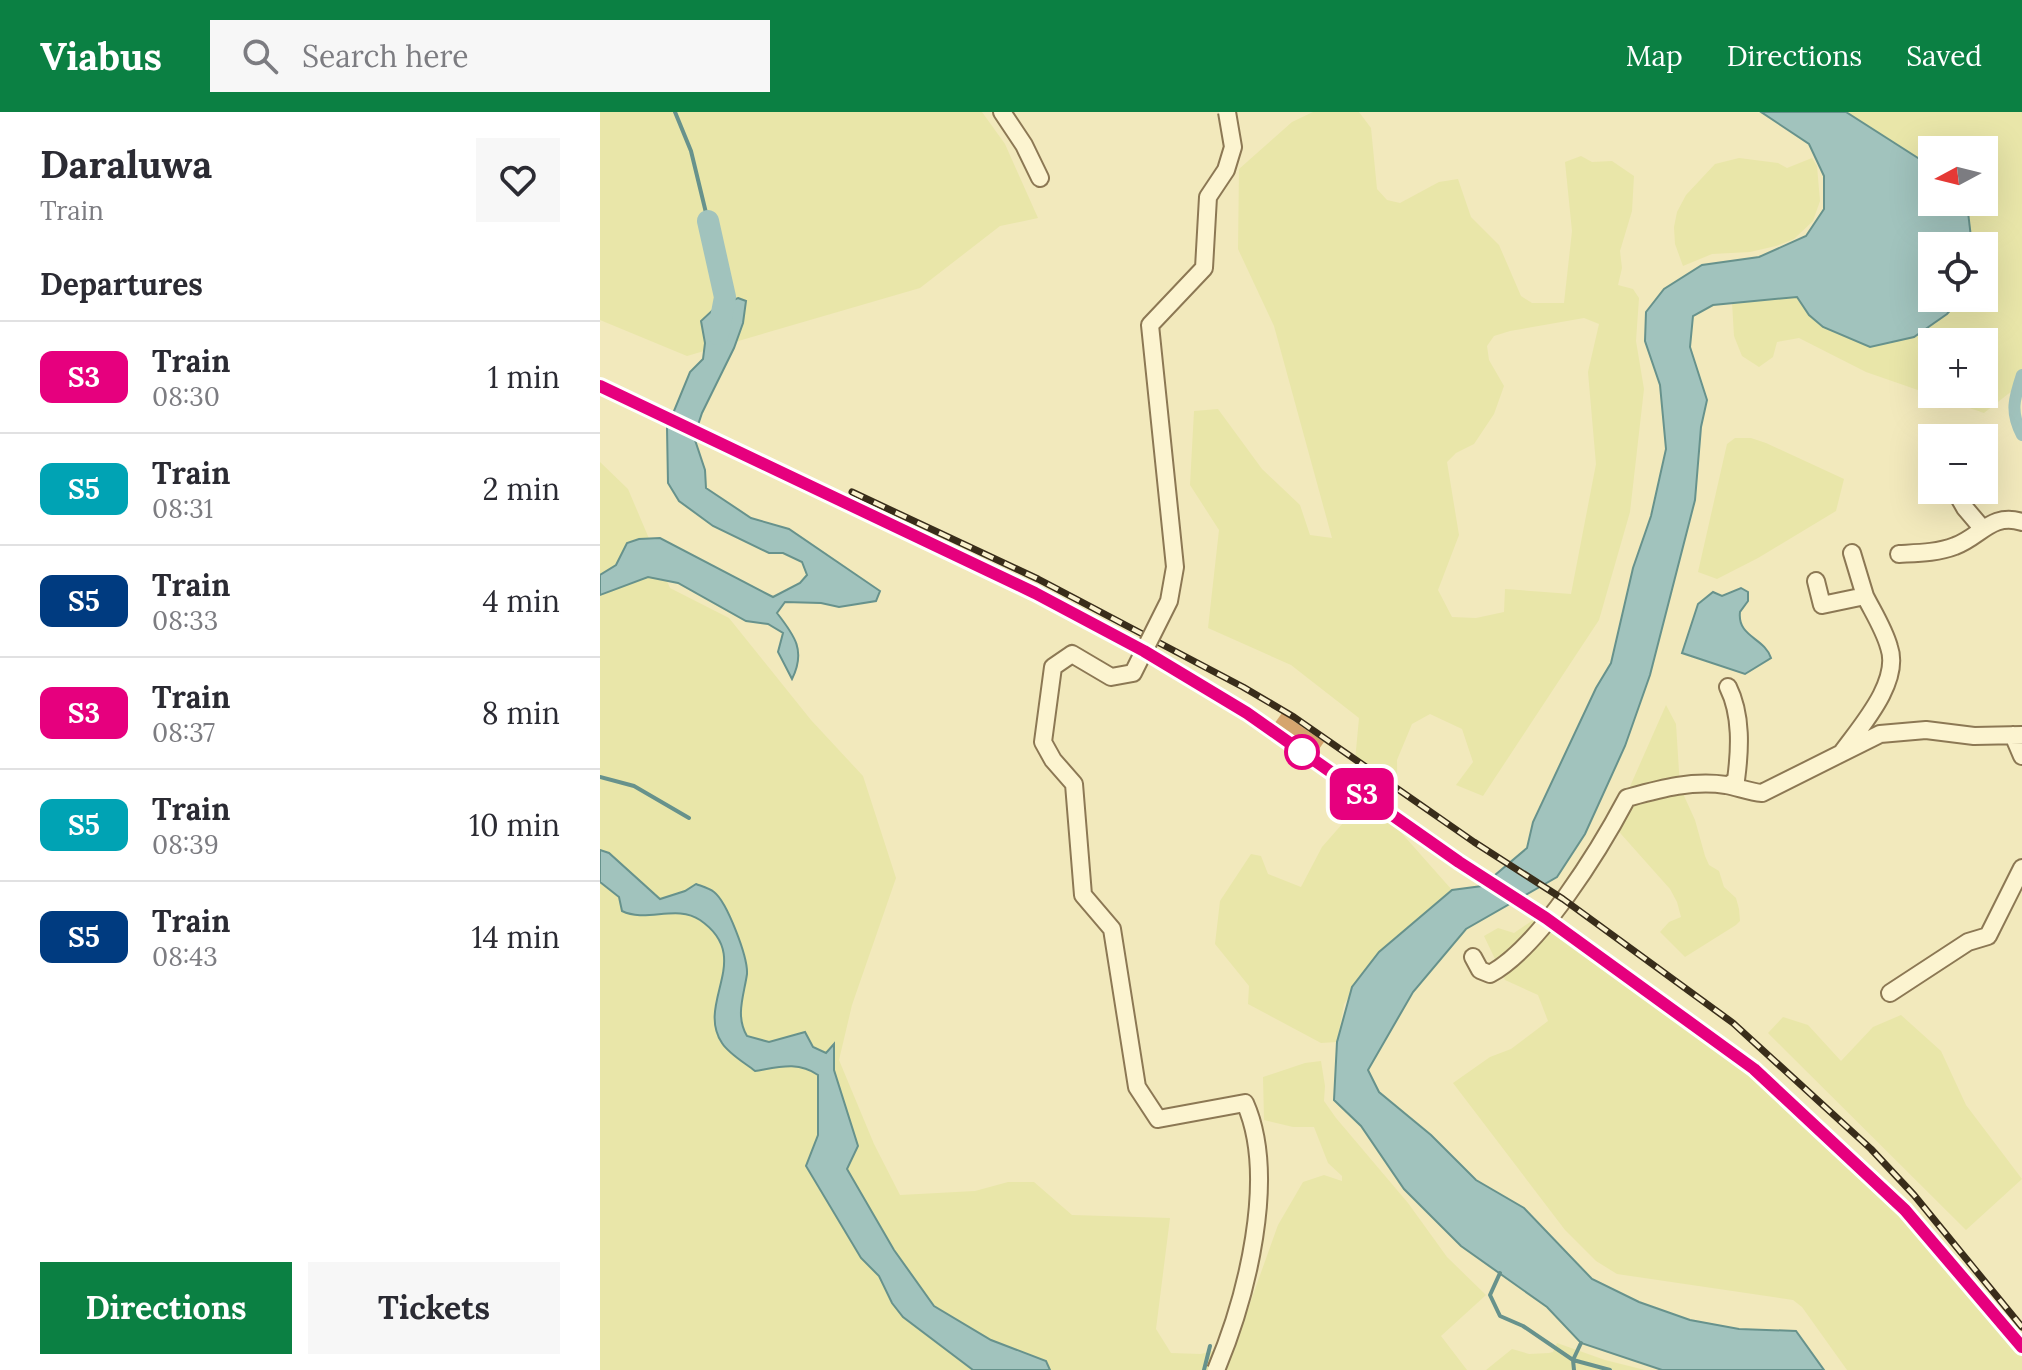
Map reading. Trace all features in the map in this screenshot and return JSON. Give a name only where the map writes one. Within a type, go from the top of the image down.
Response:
[{"type":"street","points":[[1002,112],[1024,145],[1040,178]]},
{"type":"street","points":[[1216,1370],[1235,1325],[1259,1214],[1254,1123],[1245,1103],[1158,1119],[1137,1087],[1112,929],[1083,895],[1074,784],[1053,760],[1043,742],[1053,667],[1072,654],[1111,677],[1133,673],[1169,601],[1175,567],[1150,325],[1204,268],[1208,197],[1226,170],[1233,147],[1227,112]]},
{"type":"street","points":[[1963,504],[1972,520],[1982,528]]},
{"type":"street","points":[[1899,554],[1935,552],[1957,546],[1982,528],[2009,518],[2022,522]]},
{"type":"street","points":[[1839,755],[1879,701],[1888,675],[1891,650],[1865,596],[1852,553]]},
{"type":"street","points":[[1816,581],[1822,605],[1865,596]]},
{"type":"street","points":[[1728,687],[1737,705],[1738,762],[1736,780],[1729,785]]},
{"type":"street","points":[[1473,957],[1480,970],[1490,974],[1538,934],[1613,825],[1627,798],[1687,783],[1729,785],[1742,791],[1762,793],[1880,734],[1926,730],[1974,736],[2017,735],[2022,756]]},
{"type":"street","points":[[1890,993],[1952,952],[1988,936],[2022,868]]},
{"type":"shaded area","points":[[600,112],[982,112],[1005,144],[1038,218],[1000,226],[920,288],[687,356],[600,320]]},
{"type":"shaded area","points":[[1313,112],[1359,112],[1371,128],[1377,189],[1387,200],[1400,203],[1439,182],[1458,179],[1471,217],[1499,245],[1521,296],[1532,303],[1564,303],[1572,231],[1565,162],[1581,156],[1592,162],[1612,161],[1634,176],[1632,211],[1620,251],[1622,268],[1618,285],[1633,289],[1639,298],[1636,341],[1644,389],[1630,512],[1599,620],[1483,796],[1456,785],[1473,762],[1462,729],[1430,714],[1412,724],[1397,760],[1398,829],[1452,890],[1379,952],[1344,1004],[1337,1042],[1321,1043],[1248,1004],[1249,986],[1215,944],[1220,901],[1251,854],[1261,856],[1268,874],[1301,887],[1322,847],[1350,815],[1359,718],[1291,665],[1208,628],[1219,530],[1190,485],[1194,411],[1218,409],[1262,469],[1300,505],[1310,535],[1332,538],[1274,326],[1238,249],[1239,169],[1292,122]],"holes":[[[1584,318],[1599,324],[1588,372],[1596,464],[1571,594],[1505,589],[1504,612],[1476,618],[1452,617],[1438,590],[1459,535],[1447,462],[1456,453],[1474,444],[1494,414],[1504,386],[1489,360],[1487,346],[1494,336],[1510,331]]]},
{"type":"shaded area","points":[[1846,112],[2022,112],[2022,383],[1998,402],[1998,328],[1927,328],[1949,312],[1998,312],[1998,232],[1970,232],[1968,216],[1998,216],[1998,136],[1918,136],[1918,158]]},
{"type":"shaded area","points":[[1739,158],[1778,163],[1787,168],[1812,158],[1817,166],[1820,201],[1813,221],[1794,239],[1776,246],[1750,252],[1712,254],[1683,266],[1675,244],[1677,212],[1686,195],[1715,164]]},
{"type":"shaded area","points":[[1797,297],[1809,315],[1870,347],[1918,334],[1918,390],[1866,372],[1799,338],[1777,342],[1773,357],[1759,367],[1742,356],[1734,336],[1732,302]]},
{"type":"shaded area","points":[[1970,408],[1990,408],[1984,413]]},
{"type":"shaded area","points":[[1735,438],[1751,438],[1766,443],[1844,479],[1836,511],[1717,579],[1698,572],[1727,444]]},
{"type":"shaded area","points":[[600,462],[628,489],[670,588],[729,618],[811,720],[863,776],[896,878],[852,1005],[839,1060],[874,1144],[900,1195],[975,1191],[1008,1182],[1034,1182],[1072,1215],[1170,1218],[1156,1329],[1171,1353],[1201,1354],[1235,1345],[1278,1225],[1303,1182],[1324,1175],[1342,1181],[1342,1176],[1328,1163],[1314,1127],[1293,1127],[1264,1120],[1263,1077],[1321,1061],[1324,1101],[1408,1203],[1447,1257],[1486,1295],[1441,1336],[1467,1370],[600,1370]]},
{"type":"shaded area","points":[[1666,705],[1676,724],[1680,787],[1695,820],[1709,865],[1719,871],[1724,887],[1736,898],[1740,921],[1685,957],[1660,932],[1669,922],[1681,917],[1670,889],[1613,825]]},
{"type":"shaded area","points":[[1536,918],[1675,1010],[1748,1065],[1788,1100],[1873,1182],[2022,1349],[2022,1370],[1847,1370],[1802,1307],[1793,1300],[1617,1274],[1596,1261],[1565,1230],[1453,1083],[1490,1057],[1511,1049],[1548,1021],[1538,995],[1505,980],[1484,936],[1498,928],[1514,933]]},
{"type":"shaded area","points":[[1901,1015],[1941,1051],[1966,1105],[2022,1179],[1966,1230],[1768,1033],[1783,1017],[1808,1025],[1841,1061],[1873,1027]]},
{"type":"shaded area","points":[[1557,1343],[1645,1370],[1486,1370],[1512,1349],[1529,1354],[1549,1353],[1553,1352]]},
{"type":"water","points":[[1761,112],[1846,112],[1918,158],[1918,216],[1968,216],[1970,232],[1918,232],[1918,312],[1949,312],[1927,328],[1918,328],[1918,334],[1914,337],[1870,347],[1823,327],[1809,315],[1797,297],[1713,305],[1693,316],[1690,347],[1707,400],[1701,427],[1695,500],[1650,675],[1625,746],[1585,834],[1557,877],[1466,929],[1413,992],[1368,1070],[1379,1092],[1431,1135],[1476,1180],[1524,1208],[1592,1279],[1639,1302],[1690,1320],[1739,1329],[1796,1331],[1824,1370],[1662,1370],[1581,1343],[1547,1307],[1461,1246],[1404,1189],[1361,1126],[1334,1100],[1337,1042],[1352,987],[1379,952],[1452,890],[1482,886],[1527,848],[1533,822],[1596,688],[1611,663],[1666,449],[1660,385],[1645,341],[1646,312],[1664,289],[1702,265],[1759,257],[1806,236],[1824,209],[1824,176],[1809,144]]},
{"type":"water","points":[[738,298],[746,301],[743,323],[694,437],[705,470],[706,488],[751,518],[789,529],[880,591],[876,601],[839,607],[785,602],[777,613],[789,629],[798,652],[792,679],[778,652],[783,633],[768,624],[746,621],[678,583],[648,577],[600,595],[600,575],[616,565],[627,543],[639,539],[660,538],[773,597],[800,583],[807,575],[802,562],[783,553],[769,553],[713,526],[679,501],[668,483],[667,428],[690,372],[703,359],[705,343],[701,321],[716,307]]},
{"type":"water","points":[[1741,588],[1748,592],[1748,601],[1740,612],[1743,627],[1768,651],[1771,658],[1745,674],[1682,653],[1698,604],[1713,592],[1722,596]]},
{"type":"water","points":[[600,850],[609,853],[660,899],[696,884],[719,898],[736,930],[744,955],[747,974],[741,1013],[747,1036],[769,1042],[805,1032],[813,1047],[826,1053],[834,1044],[834,1070],[858,1146],[847,1169],[894,1250],[934,1306],[991,1340],[1046,1361],[1050,1370],[973,1370],[903,1317],[892,1303],[879,1276],[861,1258],[806,1166],[818,1135],[818,1075],[796,1067],[755,1071],[729,1051],[716,1028],[715,1012],[724,965],[723,949],[716,935],[691,916],[672,913],[641,915],[622,911],[619,897],[600,882]]},
{"type":"building","points":[[1282,713],[1324,742],[1314,756],[1272,727]]},
{"type":"waterway","points":[[675,112],[691,151],[708,221]]},
{"type":"waterway","points":[[708,221],[725,297],[718,334]]},
{"type":"waterway","points":[[2022,375],[2014,405],[2022,435]]},
{"type":"waterway","points":[[600,777],[634,786],[689,818]]},
{"type":"waterway","points":[[1500,1273],[1490,1295],[1500,1316],[1523,1326],[1573,1360],[1610,1370]]},
{"type":"waterway","points":[[1574,1370],[1573,1360],[1581,1343]]},
{"type":"waterway","points":[[1204,1370],[1210,1346]]},
{"type":"railway","points":[[600,386],[1048,600],[1193,680],[1294,745],[1722,1043],[1793,1103],[1863,1169],[1961,1273],[2022,1347]]},
{"type":"railway","points":[[852,492],[1038,579],[1243,687],[1294,717],[1474,842],[1563,899],[1733,1023],[1871,1149],[1914,1195],[2022,1327]]},
{"type":"train","name":"S3","points":[[600,386],[818,487],[1035,593],[1144,651],[1247,713],[1640,984],[1754,1069],[1807,1115],[1905,1210],[2022,1347]]}]
